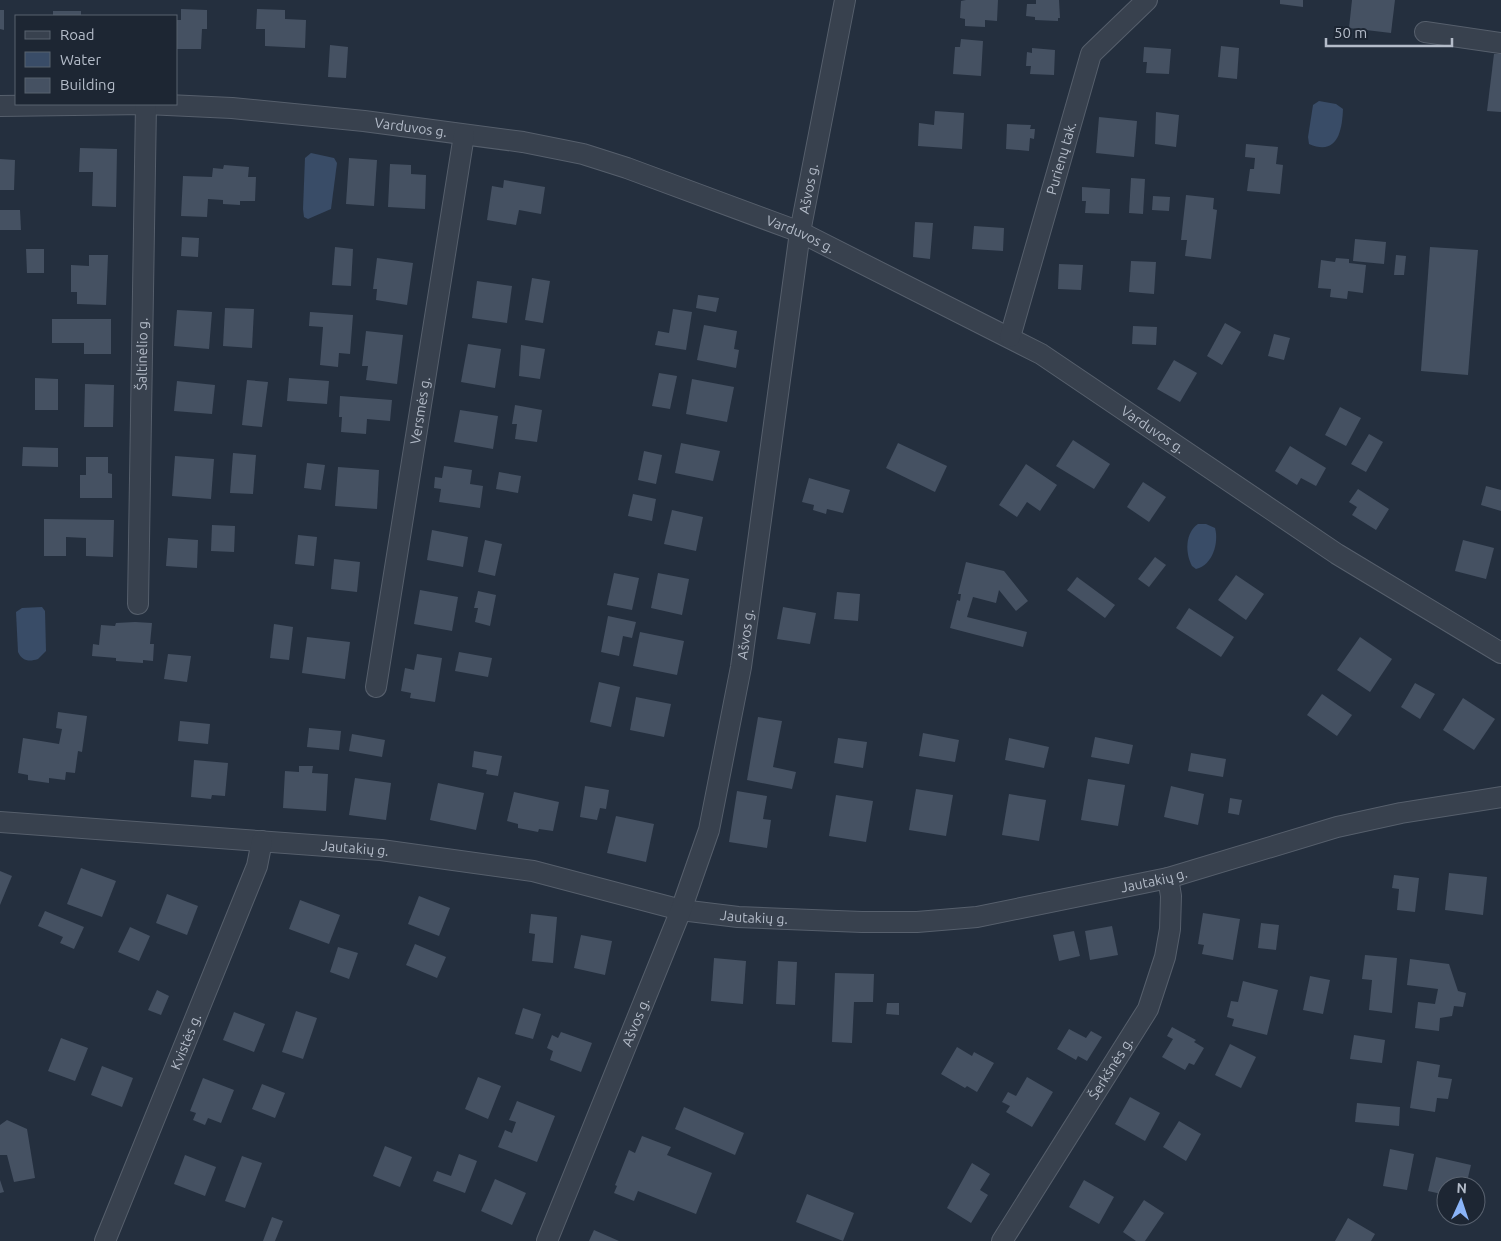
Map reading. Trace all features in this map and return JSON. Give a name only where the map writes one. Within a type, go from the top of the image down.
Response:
[{"type":"street","name":"Ašvos g.","points":[[547,1241],[681,910],[709,830],[741,667],[800,232],[845,0]]},
{"type":"street","name":"Purienų tak.","points":[[1010,337],[1091,54],[1147,0]]},
{"type":"street","points":[[1425,32],[1501,43]]},
{"type":"street","name":"Varduvos g.","points":[[0,106],[73,105]]},
{"type":"street","name":"Šaltinėlio g.","points":[[138,604],[146,105]]},
{"type":"street","name":"Varduvos g.","points":[[168,105],[232,108],[364,121],[523,142],[584,154],[800,232],[1010,337],[1075,375],[1337,554],[1501,653]]},
{"type":"street","name":"Versmės g.","points":[[376,687],[464,134]]},
{"type":"street","name":"Jautakių g.","points":[[0,822],[381,850],[533,872],[681,910],[738,917],[862,922],[917,922],[977,917],[1168,878],[1337,827],[1401,813],[1501,797]]},
{"type":"street","name":"Kvistės g.","points":[[105,1241],[257,866],[262,842]]},
{"type":"street","name":"Šerkšnės g.","points":[[1002,1241],[1148,1009],[1164,958],[1170,929],[1171,896],[1168,878]]},
{"type":"water","points":[[1319,101],[1336,104],[1343,109],[1341,126],[1336,140],[1326,147],[1309,144],[1308,137],[1313,105]]},
{"type":"water","points":[[311,153],[334,158],[337,163],[331,209],[308,219],[304,217],[303,209],[305,158]]},
{"type":"water","points":[[1198,524],[1206,524],[1215,528],[1216,540],[1211,558],[1202,567],[1196,569],[1192,566],[1187,549],[1191,533]]},
{"type":"water","points":[[42,607],[45,611],[46,651],[38,659],[26,660],[18,652],[16,612],[22,608]]},
{"type":"building","points":[[998,0],[997,21],[985,20],[985,27],[965,26],[965,19],[960,18],[961,1]]},
{"type":"building","points":[[1036,0],[1059,0],[1060,18],[1058,18],[1058,21],[1035,20],[1035,17],[1026,16],[1027,4],[1036,4]]},
{"type":"building","points":[[1280,0],[1303,0],[1303,7],[1280,4]]},
{"type":"building","points":[[1352,0],[1395,0],[1391,33],[1349,28]]},
{"type":"building","points":[[181,9],[207,10],[207,29],[202,29],[201,49],[178,49],[178,20],[181,20]]},
{"type":"building","points":[[257,9],[285,10],[285,19],[306,20],[305,48],[265,46],[265,29],[256,29]]},
{"type":"building","points":[[0,10],[4,10],[4,30],[0,29]]},
{"type":"building","points":[[53,11],[81,11],[81,15],[53,15]]},
{"type":"building","points":[[961,39],[983,41],[981,76],[953,74],[955,47],[960,47]]},
{"type":"building","points":[[330,45],[348,47],[346,78],[328,77]]},
{"type":"building","points":[[1221,46],[1239,48],[1237,79],[1218,77]]},
{"type":"building","points":[[1144,47],[1171,49],[1169,74],[1146,73],[1147,62],[1143,62]]},
{"type":"building","points":[[1032,48],[1055,50],[1054,75],[1030,74],[1031,66],[1026,66],[1027,52],[1032,53]]},
{"type":"building","points":[[1494,54],[1501,54],[1501,112],[1487,111]]},
{"type":"building","points":[[935,111],[964,113],[962,149],[918,146],[919,123],[934,125]]},
{"type":"building","points":[[1156,112],[1179,115],[1176,147],[1155,144]]},
{"type":"building","points":[[1099,117],[1137,121],[1134,157],[1096,153]]},
{"type":"building","points":[[1007,124],[1031,125],[1030,129],[1035,129],[1034,139],[1030,138],[1029,151],[1006,149]]},
{"type":"building","points":[[1246,144],[1278,147],[1276,164],[1283,165],[1280,194],[1247,191],[1250,169],[1254,169],[1255,158],[1245,157]]},
{"type":"building","points":[[80,148],[117,149],[116,207],[92,206],[93,172],[79,172]]},
{"type":"building","points":[[349,158],[377,160],[374,206],[346,204]]},
{"type":"building","points":[[0,159],[15,160],[14,190],[0,190]]},
{"type":"building","points":[[390,164],[411,165],[411,174],[426,175],[425,209],[388,207]]},
{"type":"building","points":[[224,165],[249,167],[248,177],[256,177],[255,201],[240,201],[240,205],[223,204],[223,200],[208,199],[207,217],[181,216],[183,176],[212,177],[213,168],[223,169]]},
{"type":"building","points":[[1131,178],[1145,179],[1143,214],[1129,213]]},
{"type":"building","points":[[504,180],[545,187],[541,214],[519,210],[516,225],[487,220],[492,186],[503,188]]},
{"type":"building","points":[[1082,187],[1110,189],[1109,214],[1085,213],[1086,201],[1082,201]]},
{"type":"building","points":[[1186,195],[1214,198],[1213,209],[1217,210],[1211,259],[1185,256],[1187,240],[1181,240]]},
{"type":"building","points":[[1153,196],[1170,197],[1169,211],[1152,210]]},
{"type":"building","points":[[0,210],[20,210],[21,230],[0,230]]},
{"type":"building","points":[[915,222],[933,223],[930,259],[913,257]]},
{"type":"building","points":[[974,226],[1004,228],[1003,251],[972,249]]},
{"type":"building","points":[[182,237],[199,238],[198,257],[181,256]]},
{"type":"building","points":[[1355,239],[1386,242],[1384,264],[1353,261]]},
{"type":"building","points":[[335,247],[353,249],[351,286],[332,285]]},
{"type":"building","points":[[1430,247],[1478,250],[1468,375],[1421,371]]},
{"type":"building","points":[[26,249],[44,249],[44,273],[27,273]]},
{"type":"building","points":[[89,255],[108,255],[106,305],[77,304],[77,292],[71,292],[71,265],[89,266]]},
{"type":"building","points":[[1396,255],[1406,256],[1404,275],[1394,275]]},
{"type":"building","points":[[377,258],[413,263],[407,305],[376,300],[377,289],[373,289]]},
{"type":"building","points":[[1336,258],[1349,259],[1349,263],[1366,265],[1363,293],[1348,291],[1347,299],[1330,297],[1331,289],[1318,288],[1321,260],[1335,262]]},
{"type":"building","points":[[1131,261],[1156,262],[1154,294],[1129,292]]},
{"type":"building","points":[[1059,264],[1083,265],[1081,290],[1058,289]]},
{"type":"building","points":[[532,278],[550,281],[543,323],[525,320]]},
{"type":"building","points":[[477,281],[512,286],[507,323],[472,318]]},
{"type":"building","points":[[698,295],[719,298],[716,312],[696,308]]},
{"type":"building","points":[[225,308],[254,309],[252,348],[223,346]]},
{"type":"building","points":[[673,309],[692,312],[686,350],[655,345],[658,331],[669,333]]},
{"type":"building","points":[[177,310],[212,312],[209,349],[174,346]]},
{"type":"building","points":[[310,312],[353,315],[350,354],[339,353],[338,367],[320,365],[323,327],[309,326]]},
{"type":"building","points":[[52,319],[111,319],[111,354],[84,354],[84,343],[52,343]]},
{"type":"building","points":[[1225,323],[1241,332],[1222,365],[1207,356]]},
{"type":"building","points":[[704,325],[737,331],[734,349],[739,350],[736,368],[697,360]]},
{"type":"building","points":[[1133,326],[1157,327],[1156,345],[1132,344]]},
{"type":"building","points":[[366,331],[403,335],[397,384],[366,380],[368,366],[362,366]]},
{"type":"building","points":[[1274,334],[1290,338],[1284,360],[1268,356]]},
{"type":"building","points":[[468,344],[501,349],[495,388],[461,382]]},
{"type":"building","points":[[521,345],[545,349],[540,379],[519,376]]},
{"type":"building","points":[[1174,360],[1197,373],[1180,402],[1157,389]]},
{"type":"building","points":[[659,373],[677,376],[670,409],[652,406]]},
{"type":"building","points":[[35,378],[58,379],[58,410],[35,410]]},
{"type":"building","points":[[289,378],[329,381],[327,404],[287,401]]},
{"type":"building","points":[[692,379],[734,387],[727,422],[686,414]]},
{"type":"building","points":[[247,380],[268,382],[262,427],[242,425]]},
{"type":"building","points":[[177,381],[215,385],[212,414],[174,411]]},
{"type":"building","points":[[85,384],[114,385],[113,427],[84,427]]},
{"type":"building","points":[[340,396],[392,400],[390,421],[367,419],[366,434],[341,432],[342,417],[339,417]]},
{"type":"building","points":[[515,405],[542,410],[537,442],[515,439],[517,424],[512,424]]},
{"type":"building","points":[[1340,407],[1361,418],[1346,446],[1325,435]]},
{"type":"building","points":[[460,410],[498,416],[493,449],[454,442]]},
{"type":"building","points":[[1369,434],[1383,442],[1366,472],[1351,464]]},
{"type":"building","points":[[1073,440],[1110,464],[1094,489],[1056,466]]},
{"type":"building","points":[[681,443],[720,451],[713,481],[675,473]]},
{"type":"building","points":[[898,443],[947,466],[935,492],[886,468]]},
{"type":"building","points":[[1290,446],[1326,468],[1316,486],[1301,478],[1297,485],[1275,471]]},
{"type":"building","points":[[23,447],[58,448],[58,467],[22,466]]},
{"type":"building","points":[[644,451],[662,455],[656,484],[638,480]]},
{"type":"building","points":[[233,453],[256,455],[253,494],[230,493]]},
{"type":"building","points":[[175,456],[214,459],[211,499],[172,496]]},
{"type":"building","points":[[86,457],[108,457],[108,473],[112,474],[112,498],[80,498],[80,475],[86,475]]},
{"type":"building","points":[[307,463],[325,465],[321,490],[304,488]]},
{"type":"building","points":[[1026,464],[1057,485],[1040,511],[1027,502],[1017,517],[999,505]]},
{"type":"building","points":[[444,466],[472,470],[470,484],[483,486],[480,508],[439,502],[441,489],[434,488],[435,477],[442,478]]},
{"type":"building","points":[[338,467],[379,470],[377,509],[335,506]]},
{"type":"building","points":[[499,472],[521,476],[518,493],[496,489]]},
{"type":"building","points":[[809,478],[850,490],[843,513],[827,509],[826,514],[813,510],[814,505],[802,502]]},
{"type":"building","points":[[1143,482],[1166,497],[1149,522],[1127,507]]},
{"type":"building","points":[[1486,486],[1501,490],[1501,511],[1481,505]]},
{"type":"building","points":[[1358,489],[1389,509],[1376,530],[1352,515],[1357,507],[1349,502]]},
{"type":"building","points":[[633,494],[656,499],[652,521],[628,516]]},
{"type":"building","points":[[672,510],[703,517],[696,551],[664,544]]},
{"type":"building","points":[[44,519],[114,520],[113,557],[86,556],[86,538],[66,537],[66,556],[44,556]]},
{"type":"building","points":[[212,525],[235,526],[234,552],[211,551]]},
{"type":"building","points":[[432,530],[468,537],[463,567],[427,560]]},
{"type":"building","points":[[298,535],[317,537],[314,566],[295,564]]},
{"type":"building","points":[[168,538],[198,540],[197,568],[166,566]]},
{"type":"building","points":[[485,540],[502,544],[495,576],[478,572]]},
{"type":"building","points":[[1463,540],[1494,548],[1486,579],[1455,571]]},
{"type":"building","points":[[1155,557],[1166,565],[1149,587],[1138,579]]},
{"type":"building","points":[[334,559],[360,562],[357,592],[331,589]]},
{"type":"building","points":[[966,562],[1004,571],[1028,601],[1016,611],[999,590],[996,603],[973,597],[967,617],[1027,632],[1023,647],[950,628],[957,600],[960,601],[961,594],[958,594]]},
{"type":"building","points":[[614,573],[639,578],[632,610],[607,605]]},
{"type":"building","points":[[658,573],[689,579],[682,615],[651,608]]},
{"type":"building","points":[[1236,575],[1264,594],[1246,620],[1218,600]]},
{"type":"building","points":[[1077,577],[1115,605],[1105,618],[1067,590]]},
{"type":"building","points":[[420,590],[458,597],[452,631],[414,624]]},
{"type":"building","points":[[478,591],[496,595],[490,626],[475,622],[478,608],[474,608]]},
{"type":"building","points":[[837,592],[860,594],[858,621],[834,619]]},
{"type":"building","points":[[783,607],[816,613],[810,644],[777,639]]},
{"type":"building","points":[[1189,608],[1234,637],[1221,657],[1176,628]]},
{"type":"building","points":[[608,616],[636,622],[632,638],[623,636],[619,656],[601,652]]},
{"type":"building","points":[[116,623],[152,623],[150,644],[154,644],[153,661],[143,660],[143,663],[116,661],[116,658],[92,656],[93,644],[99,645],[101,625],[115,626]]},
{"type":"building","points":[[274,624],[293,627],[289,660],[270,658]]},
{"type":"building","points":[[640,632],[684,641],[677,675],[633,666]]},
{"type":"building","points":[[307,637],[350,642],[345,679],[302,673]]},
{"type":"building","points":[[1360,637],[1392,659],[1370,692],[1337,670]]},
{"type":"building","points":[[459,652],[492,658],[488,677],[455,671]]},
{"type":"building","points":[[168,654],[191,656],[187,682],[164,679]]},
{"type":"building","points":[[417,654],[442,658],[435,702],[410,698],[411,693],[401,691],[405,668],[414,670]]},
{"type":"building","points":[[599,682],[620,687],[611,727],[590,722]]},
{"type":"building","points":[[1415,683],[1435,694],[1420,719],[1401,707]]},
{"type":"building","points":[[1322,694],[1352,715],[1337,736],[1307,715]]},
{"type":"building","points":[[636,697],[671,704],[664,737],[630,730]]},
{"type":"building","points":[[1463,698],[1495,719],[1474,750],[1443,730]]},
{"type":"building","points":[[58,712],[87,716],[82,752],[78,751],[75,773],[66,772],[65,780],[49,778],[49,783],[28,780],[28,775],[18,773],[23,738],[59,744],[62,729],[56,728]]},
{"type":"building","points":[[758,717],[782,721],[773,767],[796,772],[792,789],[747,780]]},
{"type":"building","points":[[180,721],[210,724],[208,744],[178,741]]},
{"type":"building","points":[[309,728],[341,731],[339,750],[307,747]]},
{"type":"building","points":[[923,733],[959,740],[955,762],[919,756]]},
{"type":"building","points":[[352,734],[385,740],[382,757],[349,751]]},
{"type":"building","points":[[1095,737],[1133,745],[1129,764],[1091,757]]},
{"type":"building","points":[[838,738],[867,742],[863,768],[834,763]]},
{"type":"building","points":[[1009,738],[1049,747],[1044,768],[1005,760]]},
{"type":"building","points":[[474,751],[502,756],[498,776],[486,774],[487,770],[472,767]]},
{"type":"building","points":[[1191,753],[1226,759],[1223,777],[1188,771]]},
{"type":"building","points":[[194,760],[228,763],[225,796],[212,795],[211,799],[191,797]]},
{"type":"building","points":[[299,766],[313,766],[312,773],[328,774],[326,811],[283,808],[285,771],[299,772]]},
{"type":"building","points":[[355,778],[391,783],[386,820],[349,815]]},
{"type":"building","points":[[1088,779],[1125,785],[1118,826],[1081,820]]},
{"type":"building","points":[[438,783],[484,793],[476,830],[430,820]]},
{"type":"building","points":[[585,786],[609,790],[606,809],[600,808],[597,820],[580,817]]},
{"type":"building","points":[[1171,786],[1204,794],[1198,825],[1164,817]]},
{"type":"building","points":[[916,789],[953,795],[946,836],[909,830]]},
{"type":"building","points":[[737,791],[767,796],[763,819],[771,820],[767,848],[729,842]]},
{"type":"building","points":[[514,792],[559,802],[553,831],[539,829],[538,832],[518,828],[518,824],[507,821]]},
{"type":"building","points":[[1009,794],[1046,800],[1039,841],[1002,835]]},
{"type":"building","points":[[836,795],[873,801],[866,842],[829,836]]},
{"type":"building","points":[[1230,798],[1242,800],[1239,815],[1228,813]]},
{"type":"building","points":[[616,816],[654,824],[646,862],[607,853]]},
{"type":"building","points":[[81,868],[116,881],[102,917],[67,904]]},
{"type":"building","points":[[0,871],[12,876],[0,905]]},
{"type":"building","points":[[1449,873],[1487,877],[1483,915],[1445,910]]},
{"type":"building","points":[[1394,875],[1419,878],[1415,912],[1397,910],[1399,889],[1392,888]]},
{"type":"building","points":[[167,894],[198,906],[187,935],[156,923]]},
{"type":"building","points":[[419,896],[450,908],[439,936],[408,924]]},
{"type":"building","points":[[300,900],[340,915],[329,944],[289,929]]},
{"type":"building","points":[[45,911],[84,927],[74,949],[60,943],[63,937],[38,926]]},
{"type":"building","points":[[1203,913],[1240,919],[1233,960],[1202,954],[1204,945],[1198,944]]},
{"type":"building","points":[[531,914],[557,917],[553,963],[532,961],[535,934],[529,933]]},
{"type":"building","points":[[1261,923],[1279,925],[1276,950],[1258,948]]},
{"type":"building","points":[[1112,926],[1118,955],[1090,960],[1085,931]]},
{"type":"building","points":[[130,927],[150,936],[139,961],[118,952]]},
{"type":"building","points":[[1074,931],[1080,956],[1059,961],[1053,935]]},
{"type":"building","points":[[581,935],[612,941],[605,975],[574,968]]},
{"type":"building","points":[[415,944],[446,957],[437,978],[406,965]]},
{"type":"building","points":[[338,947],[358,953],[349,979],[330,972]]},
{"type":"building","points":[[1365,955],[1397,958],[1392,1013],[1369,1010],[1372,980],[1362,979]]},
{"type":"building","points":[[714,958],[746,961],[743,1004],[711,1001]]},
{"type":"building","points":[[1410,959],[1449,964],[1458,991],[1466,993],[1463,1007],[1454,1006],[1452,1016],[1440,1018],[1439,1031],[1415,1028],[1418,1002],[1435,1004],[1438,989],[1407,985]]},
{"type":"building","points":[[778,961],[797,962],[795,1005],[776,1004]]},
{"type":"building","points":[[835,973],[874,974],[873,1002],[854,1002],[852,1043],[832,1042]]},
{"type":"building","points":[[1310,976],[1330,980],[1323,1014],[1303,1010]]},
{"type":"building","points":[[1243,981],[1278,990],[1267,1035],[1232,1026],[1234,1019],[1227,1017],[1231,1001],[1238,1002]]},
{"type":"building","points":[[157,990],[169,996],[161,1015],[148,1010]]},
{"type":"building","points":[[887,1003],[899,1003],[899,1015],[886,1014]]},
{"type":"building","points":[[523,1008],[541,1014],[533,1039],[515,1034]]},
{"type":"building","points":[[296,1011],[317,1018],[303,1059],[282,1052]]},
{"type":"building","points":[[234,1012],[265,1024],[254,1052],[223,1040]]},
{"type":"building","points":[[1172,1027],[1196,1040],[1194,1042],[1204,1048],[1194,1065],[1189,1063],[1185,1070],[1162,1057],[1173,1039],[1167,1036]]},
{"type":"building","points":[[1069,1029],[1086,1038],[1091,1031],[1102,1037],[1087,1061],[1078,1056],[1076,1060],[1057,1049]]},
{"type":"building","points":[[561,1032],[592,1043],[581,1072],[550,1060],[553,1051],[547,1048],[552,1035],[558,1038]]},
{"type":"building","points":[[1354,1035],[1385,1040],[1382,1063],[1350,1059]]},
{"type":"building","points":[[61,1038],[88,1048],[75,1081],[48,1071]]},
{"type":"building","points":[[1230,1044],[1256,1057],[1241,1088],[1215,1075]]},
{"type":"building","points":[[957,1047],[972,1056],[974,1052],[994,1063],[977,1092],[967,1086],[965,1088],[941,1074]]},
{"type":"building","points":[[1417,1061],[1440,1065],[1438,1077],[1452,1079],[1448,1099],[1437,1098],[1435,1112],[1410,1108]]},
{"type":"building","points":[[102,1066],[133,1078],[122,1107],[91,1095]]},
{"type":"building","points":[[478,1077],[501,1086],[488,1119],[465,1109]]},
{"type":"building","points":[[1027,1077],[1053,1092],[1032,1127],[1006,1112],[1010,1106],[1002,1102],[1008,1092],[1016,1096]]},
{"type":"building","points":[[203,1078],[234,1090],[221,1123],[208,1118],[205,1125],[193,1120],[196,1113],[190,1111]]},
{"type":"building","points":[[262,1084],[285,1093],[275,1118],[252,1109]]},
{"type":"building","points":[[1130,1097],[1160,1113],[1145,1141],[1115,1124]]},
{"type":"building","points":[[517,1101],[555,1116],[537,1162],[498,1147],[505,1130],[512,1133],[516,1122],[509,1120]]},
{"type":"building","points":[[1357,1103],[1400,1107],[1399,1126],[1355,1122]]},
{"type":"building","points":[[684,1107],[744,1133],[735,1155],[675,1129]]},
{"type":"building","points":[[7,1120],[27,1129],[35,1178],[14,1182],[7,1155],[0,1155],[0,1125]]},
{"type":"building","points":[[1179,1121],[1201,1134],[1186,1161],[1163,1147]]},
{"type":"building","points":[[642,1136],[671,1147],[667,1155],[712,1173],[696,1214],[638,1191],[634,1201],[614,1193],[617,1186],[615,1185],[629,1150],[635,1153]]},
{"type":"building","points":[[385,1146],[412,1157],[400,1187],[373,1176]]},
{"type":"building","points":[[1390,1149],[1414,1154],[1407,1190],[1383,1186]]},
{"type":"building","points":[[459,1154],[477,1161],[465,1193],[433,1181],[437,1171],[451,1176]]},
{"type":"building","points":[[185,1155],[216,1167],[205,1196],[174,1184]]},
{"type":"building","points":[[242,1156],[262,1163],[245,1208],[225,1201]]},
{"type":"building","points":[[1436,1157],[1471,1165],[1468,1176],[1436,1176],[1436,1193],[1428,1191]]},
{"type":"building","points":[[972,1163],[990,1174],[980,1190],[988,1195],[971,1223],[947,1208]]},
{"type":"building","points":[[495,1179],[526,1193],[512,1225],[481,1211]]},
{"type":"building","points":[[0,1180],[4,1192],[0,1193]]},
{"type":"building","points":[[1084,1180],[1114,1197],[1099,1224],[1069,1207]]},
{"type":"building","points":[[807,1194],[854,1213],[843,1241],[796,1222]]},
{"type":"building","points":[[1144,1200],[1164,1213],[1145,1241],[1136,1241],[1123,1232]]},
{"type":"building","points":[[272,1217],[283,1221],[275,1241],[263,1241]]},
{"type":"building","points":[[1348,1218],[1375,1234],[1371,1241],[1335,1241]]},
{"type":"building","points":[[594,1230],[619,1241],[589,1241]]}]
